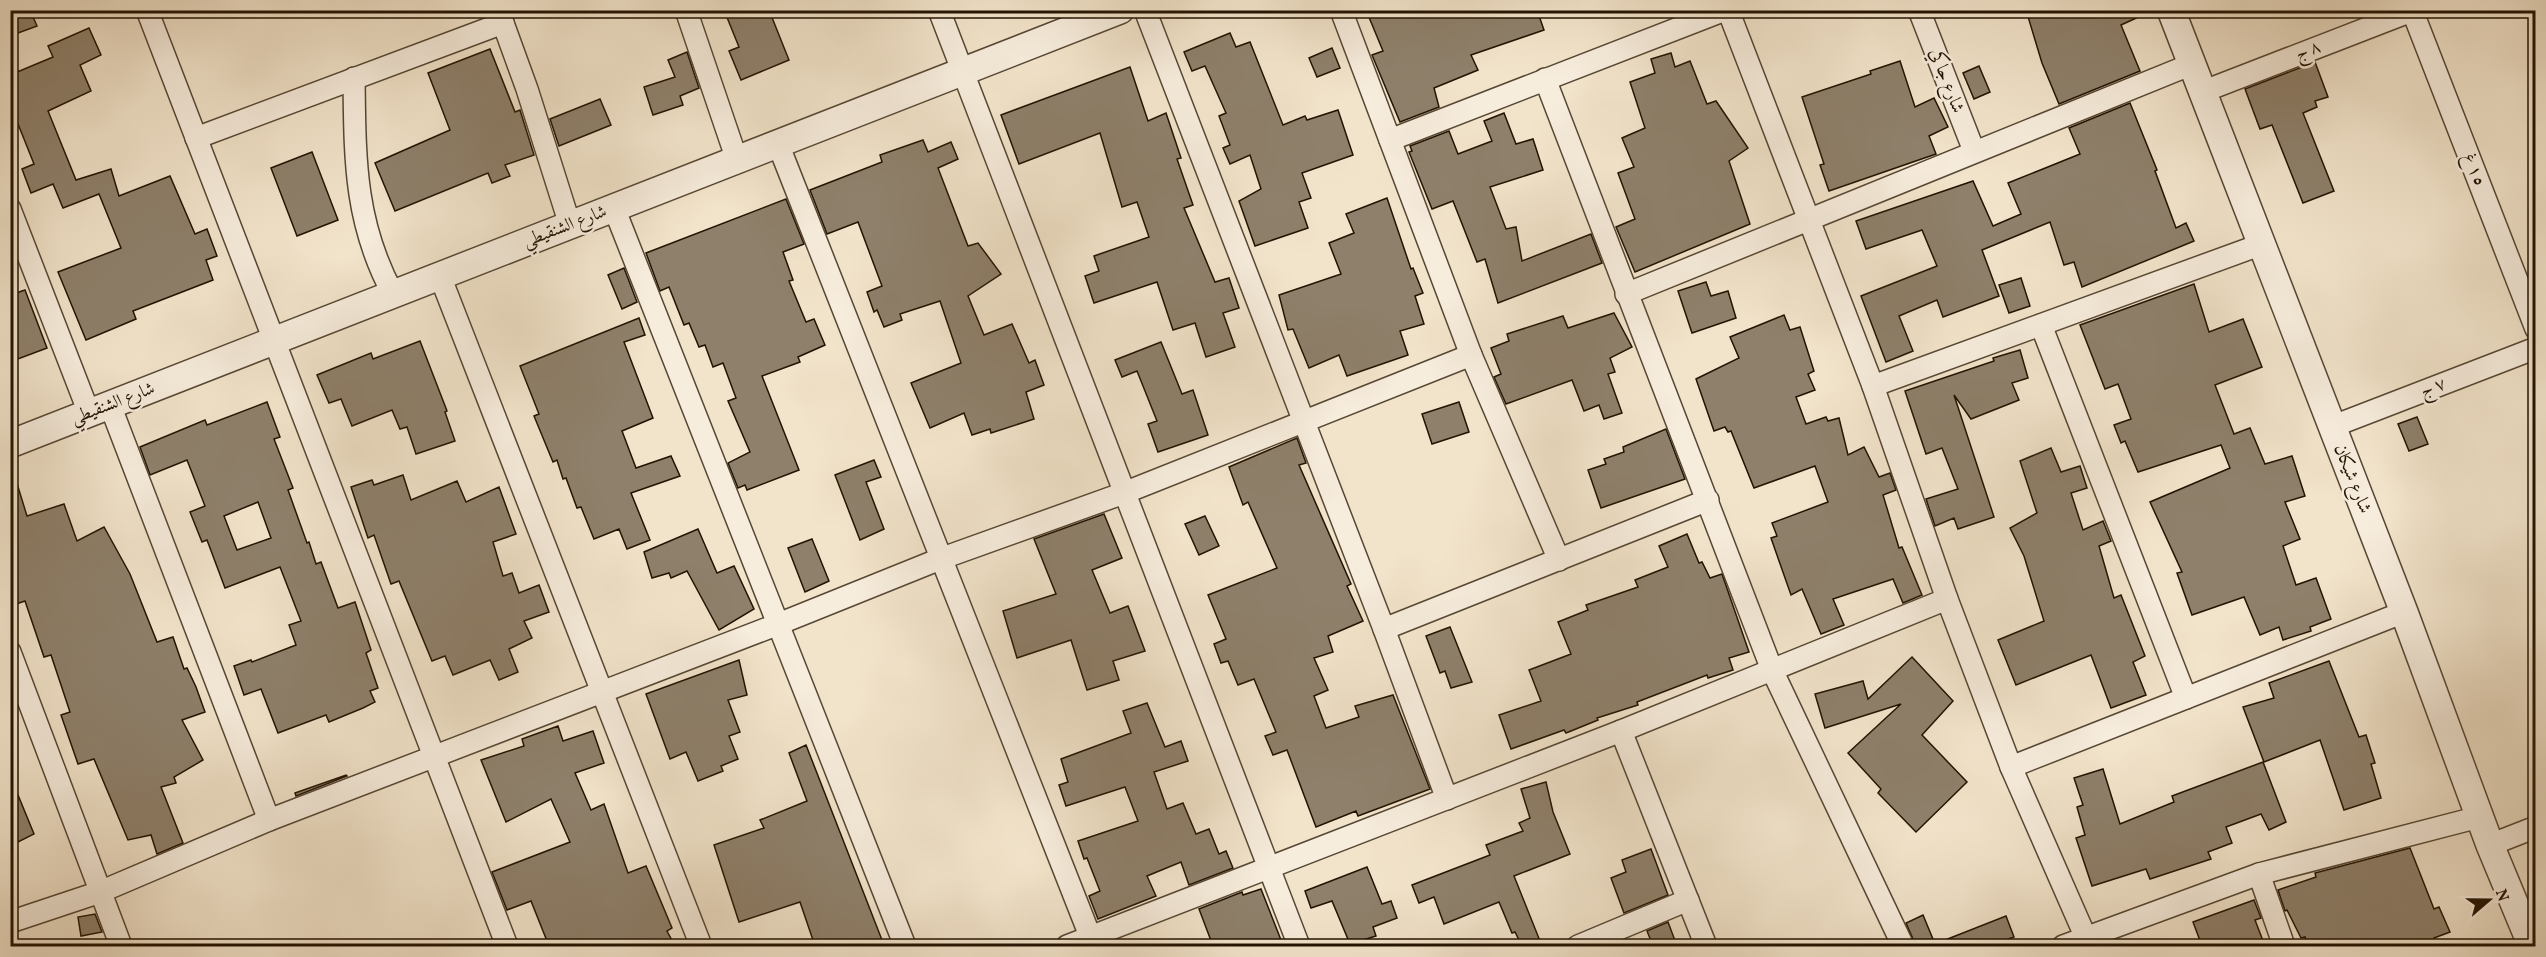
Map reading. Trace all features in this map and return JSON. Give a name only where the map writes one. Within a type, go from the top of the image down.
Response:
[{"type":"street","points":[[147,10],[507,946]]},
{"type":"street","points":[[686,10],[737,160]]},
{"type":"street","points":[[939,10],[961,73],[1299,946]]},
{"type":"street","name":"شارع الشنقيطي","points":[[10,444],[1120,10]]},
{"type":"street","points":[[1145,10],[1384,629],[1447,799]]},
{"type":"street","points":[[1341,10],[1471,355],[1559,560]]},
{"type":"street","points":[[1390,140],[1726,10],[1873,386],[1947,599],[2011,767],[2086,938]]},
{"type":"street","name":"شارع جاكي","points":[[1919,10],[1974,151]]},
{"type":"street","name":"شارع شيكان","points":[[2171,10],[2404,612],[2479,817],[2532,946]]},
{"type":"street","name":"٨ ج","points":[[2202,92],[2413,11]]},
{"type":"street","name":"١٥ غ","points":[[2413,11],[2535,329]]},
{"type":"street","points":[[196,138],[354,78],[501,17],[570,225]]},
{"type":"street","points":[[1626,294],[2192,64]]},
{"type":"street","points":[[354,78],[359,198],[376,264],[393,294]]},
{"type":"street","points":[[1545,79],[1772,670],[1903,946]]},
{"type":"street","points":[[778,144],[1092,942]]},
{"type":"street","points":[[614,208],[776,625],[905,946]]},
{"type":"street","points":[[10,209],[99,409],[269,820]]},
{"type":"street","points":[[1873,386],[2262,244]]},
{"type":"street","points":[[440,276],[701,946]]},
{"type":"street","points":[[2041,325],[2186,698]]},
{"type":"street","name":"٧ ج","points":[[2331,427],[2535,348]]},
{"type":"street","points":[[10,922],[100,891],[269,820],[776,625],[939,558],[1124,493],[1471,355]]},
{"type":"street","points":[[1384,629],[1708,500]]},
{"type":"street","points":[[1067,946],[1092,942],[1268,869],[1621,731],[1947,599]]},
{"type":"street","points":[[2011,767],[2404,612]]},
{"type":"street","points":[[10,652],[122,946]]},
{"type":"street","points":[[1621,731],[1706,946]]},
{"type":"street","points":[[2062,946],[2259,874],[2479,817]]},
{"type":"street","points":[[2490,845],[2535,827]]},
{"type":"street","points":[[2259,874],[2284,946]]},
{"type":"street","points":[[1578,946],[1688,900]]},
{"type":"building","points":[[10,10],[30,10],[37,26],[10,36]]},
{"type":"building","points":[[724,10],[769,10],[789,60],[741,80],[729,51],[739,47]]},
{"type":"building","points":[[1366,10],[1537,10],[1544,30],[1471,55],[1478,70],[1434,88],[1439,107],[1400,122],[1372,55],[1383,51]]},
{"type":"building","points":[[2026,10],[2154,10],[2121,25],[2140,71],[2059,104],[2042,63]]},
{"type":"building","points":[[89,28],[101,55],[80,65],[91,91],[48,111],[76,180],[111,169],[119,196],[170,176],[195,234],[207,229],[217,256],[206,260],[213,280],[133,311],[136,319],[86,340],[58,272],[121,248],[99,194],[63,208],[53,184],[31,193],[22,169],[34,164],[18,124],[10,127],[10,75],[53,57],[48,46]]},
{"type":"building","points":[[1230,33],[1236,47],[1250,42],[1283,125],[1305,116],[1307,120],[1338,110],[1353,155],[1302,173],[1311,198],[1299,202],[1308,228],[1255,246],[1239,201],[1261,189],[1250,155],[1230,164],[1223,148],[1230,145],[1219,116],[1226,113],[1205,66],[1192,71],[1184,52]]},
{"type":"building","points":[[1332,48],[1340,68],[1317,77],[1309,58]]},
{"type":"building","points":[[490,49],[515,112],[520,110],[534,155],[505,165],[510,176],[492,183],[488,173],[395,211],[375,163],[450,130],[428,73]]},
{"type":"building","points":[[687,52],[699,88],[680,96],[683,105],[653,115],[644,87],[675,77],[668,60]]},
{"type":"building","points":[[1671,53],[1675,67],[1690,61],[1707,104],[1716,101],[1748,148],[1729,161],[1750,224],[1635,272],[1616,227],[1635,219],[1618,173],[1634,167],[1622,138],[1645,128],[1630,82],[1655,73],[1651,59]]},
{"type":"building","points":[[1900,61],[1915,107],[1934,98],[1948,127],[1929,136],[1936,154],[1829,191],[1820,165],[1824,164],[1802,97],[1871,74],[1870,71]]},
{"type":"building","points":[[2315,62],[2328,97],[2315,101],[2317,107],[2303,113],[2334,191],[2303,203],[2272,125],[2260,129],[2245,89]]},
{"type":"building","points":[[1979,66],[1990,92],[1974,99],[1963,73]]},
{"type":"building","points":[[1130,67],[1148,121],[1166,113],[1181,158],[1177,159],[1193,205],[1184,208],[1215,282],[1229,278],[1239,308],[1223,313],[1235,347],[1206,357],[1195,323],[1173,330],[1157,282],[1094,303],[1085,276],[1099,271],[1094,256],[1149,237],[1137,202],[1122,207],[1100,133],[1019,164],[1001,115]]},
{"type":"building","points":[[600,99],[611,125],[559,146],[550,119]]},
{"type":"building","points":[[2130,103],[2157,170],[2155,171],[2176,228],[2186,223],[2194,241],[2082,287],[2074,262],[2064,265],[2050,222],[1982,250],[1999,296],[1943,317],[1937,300],[1899,316],[1913,351],[1886,362],[1861,296],[1937,266],[1922,230],[1866,249],[1856,221],[1973,181],[1993,226],[2021,214],[2008,183],[2080,154],[2069,128]]},
{"type":"building","points":[[1504,113],[1516,144],[1533,139],[1543,170],[1490,187],[1506,229],[1516,227],[1522,261],[1591,234],[1602,263],[1498,303],[1485,259],[1477,262],[1453,201],[1432,209],[1409,152],[1412,151],[1410,146],[1449,131],[1458,154],[1492,141],[1484,121]]},
{"type":"building","points":[[923,140],[928,152],[951,142],[958,159],[938,168],[968,246],[978,243],[1001,274],[968,296],[984,335],[1012,324],[1029,363],[1035,360],[1044,385],[1026,392],[1034,419],[991,433],[990,429],[972,435],[964,413],[930,428],[911,383],[961,363],[940,301],[900,314],[902,320],[884,327],[877,310],[874,312],[867,292],[882,286],[858,222],[827,234],[810,190],[882,162],[880,155]]},
{"type":"building","points":[[312,152],[338,220],[297,236],[271,168]]},
{"type":"building","points":[[1387,198],[1411,269],[1413,268],[1423,293],[1415,296],[1424,324],[1400,331],[1408,355],[1347,376],[1339,355],[1309,368],[1293,329],[1288,330],[1279,295],[1341,274],[1329,243],[1354,233],[1346,214]]},
{"type":"building","points":[[786,199],[804,244],[783,252],[793,280],[789,281],[806,322],[814,319],[825,345],[798,357],[800,362],[762,376],[799,470],[747,490],[745,485],[738,488],[728,463],[750,452],[728,401],[736,398],[723,363],[713,367],[705,345],[699,347],[689,323],[684,325],[669,287],[660,291],[646,253]]},
{"type":"building","points":[[624,268],[637,302],[622,309],[608,275]]},
{"type":"building","points":[[2021,278],[2030,306],[2009,313],[1999,285]]},
{"type":"building","points":[[1706,282],[1711,296],[1728,291],[1736,318],[1692,333],[1678,291]]},
{"type":"building","points":[[2194,284],[2209,332],[2243,319],[2262,367],[2215,385],[2234,434],[2250,428],[2265,464],[2292,456],[2305,496],[2285,502],[2300,539],[2283,546],[2296,585],[2316,578],[2331,619],[2310,627],[2311,631],[2283,640],[2279,627],[2260,635],[2244,597],[2192,615],[2177,573],[2182,572],[2150,502],[2230,468],[2221,445],[2138,472],[2125,441],[2121,443],[2114,425],[2131,419],[2118,384],[2105,389],[2080,325]]},
{"type":"building","points":[[25,290],[47,348],[10,362],[10,295]]},
{"type":"building","points":[[1614,313],[1632,347],[1610,358],[1615,372],[1608,374],[1622,413],[1604,419],[1599,405],[1584,411],[1572,380],[1506,404],[1494,377],[1501,374],[1491,348],[1509,341],[1507,334],[1563,316],[1568,328]]},
{"type":"building","points":[[1784,315],[1790,330],[1800,327],[1814,371],[1808,374],[1815,390],[1796,397],[1806,424],[1826,417],[1828,421],[1839,418],[1848,455],[1864,447],[1879,477],[1890,473],[1896,490],[1883,495],[1899,548],[1902,547],[1922,595],[1903,603],[1893,579],[1833,599],[1844,625],[1821,634],[1802,589],[1791,595],[1771,538],[1777,536],[1772,523],[1828,502],[1815,466],[1754,488],[1731,431],[1728,432],[1725,427],[1714,431],[1696,379],[1739,358],[1730,337]]},
{"type":"building","points":[[639,318],[645,335],[624,342],[653,418],[622,431],[636,468],[671,456],[680,476],[631,493],[650,540],[627,549],[619,529],[594,539],[581,507],[577,508],[566,478],[563,479],[557,460],[553,462],[534,416],[539,414],[520,366]]},
{"type":"building","points":[[420,341],[447,411],[445,412],[455,441],[416,454],[407,427],[400,429],[392,410],[352,426],[341,399],[329,403],[317,375],[371,353],[373,359]]},
{"type":"building","points":[[1161,342],[1182,394],[1193,390],[1208,435],[1158,452],[1148,424],[1157,421],[1137,371],[1122,377],[1115,360]]},
{"type":"building","points":[[2020,350],[2028,378],[2012,383],[2019,400],[1971,419],[1954,395],[1994,517],[1958,529],[1954,518],[1935,526],[1926,499],[1958,489],[1942,448],[1926,454],[1905,391]]},
{"type":"building","points":[[267,402],[280,437],[274,439],[293,488],[288,490],[316,564],[321,562],[338,608],[355,602],[371,650],[366,653],[378,688],[370,691],[375,702],[329,722],[326,715],[278,733],[261,689],[244,695],[234,666],[251,660],[252,662],[296,645],[289,625],[301,621],[280,567],[225,588],[207,540],[202,542],[190,512],[205,506],[187,460],[150,475],[140,447],[205,420],[207,425]],"holes":[[[258,502],[271,538],[237,550],[224,516]]]},
{"type":"building","points":[[1459,402],[1469,432],[1432,444],[1422,414]]},
{"type":"building","points":[[2417,417],[2428,444],[2409,451],[2398,424]]},
{"type":"building","points":[[1666,429],[1685,479],[1601,508],[1588,470],[1606,464],[1604,459],[1624,452],[1623,447]]},
{"type":"building","points":[[1297,438],[1306,463],[1299,465],[1351,584],[1347,586],[1363,621],[1328,636],[1333,652],[1314,658],[1328,690],[1314,696],[1326,728],[1359,717],[1355,706],[1393,695],[1430,789],[1358,816],[1356,811],[1316,827],[1287,750],[1273,755],[1265,736],[1276,732],[1254,679],[1238,685],[1228,661],[1221,663],[1214,644],[1226,639],[1208,595],[1277,568],[1248,502],[1243,505],[1229,467]]},
{"type":"building","points":[[2051,448],[2061,472],[2080,466],[2087,488],[2071,493],[2083,530],[2103,521],[2111,541],[2099,546],[2114,598],[2121,595],[2145,656],[2133,662],[2146,695],[2111,708],[2091,655],[2016,685],[1998,640],[2044,621],[2024,556],[2010,528],[2037,513],[2020,461]]},
{"type":"building","points":[[874,460],[881,477],[866,482],[884,529],[860,540],[835,475]]},
{"type":"building","points":[[403,475],[411,500],[457,481],[466,502],[499,487],[516,534],[493,542],[503,576],[512,573],[519,593],[539,585],[549,612],[524,621],[532,638],[509,649],[518,672],[499,680],[490,660],[453,675],[445,656],[432,661],[399,581],[391,584],[374,535],[368,538],[351,487],[372,480],[374,485]]},
{"type":"building","points":[[15,477],[27,516],[64,504],[77,541],[104,527],[130,574],[157,642],[173,637],[184,669],[187,668],[196,687],[205,712],[182,720],[203,760],[174,777],[176,783],[161,787],[183,843],[157,854],[151,835],[128,840],[94,759],[78,764],[61,715],[70,712],[51,655],[44,657],[25,601],[16,604],[10,587],[10,478]]},
{"type":"building","points":[[1104,514],[1122,558],[1092,570],[1110,613],[1128,606],[1145,651],[1113,661],[1119,680],[1087,690],[1071,640],[1017,658],[1003,611],[1056,594],[1034,539]]},
{"type":"building","points":[[1205,516],[1219,546],[1199,555],[1185,524]]},
{"type":"building","points":[[698,529],[717,573],[734,566],[754,609],[719,630],[687,571],[671,578],[669,573],[652,578],[644,552]]},
{"type":"building","points":[[1687,534],[1699,563],[1702,562],[1710,578],[1722,574],[1749,652],[1729,658],[1733,670],[1708,678],[1707,675],[1637,702],[1638,705],[1597,718],[1598,720],[1566,733],[1564,730],[1511,749],[1499,715],[1541,701],[1529,670],[1571,654],[1558,622],[1588,610],[1586,605],[1638,587],[1635,580],[1668,567],[1659,546]]},
{"type":"building","points":[[812,539],[829,581],[805,592],[788,548]]},
{"type":"building","points":[[1450,627],[1472,682],[1451,688],[1445,671],[1440,673],[1426,636]]},
{"type":"building","points":[[1912,657],[1953,701],[1922,735],[1967,782],[1916,832],[1878,793],[1881,789],[1848,753],[1901,704],[1825,728],[1815,694],[1863,681],[1868,699]]},
{"type":"building","points":[[739,660],[747,695],[728,700],[740,732],[729,736],[738,759],[721,766],[723,771],[698,781],[686,752],[670,759],[646,694]]},
{"type":"building","points":[[2329,661],[2359,737],[2366,735],[2375,763],[2371,764],[2381,798],[2344,810],[2320,740],[2264,762],[2243,707],[2274,698],[2269,683]]},
{"type":"building","points":[[1147,703],[1165,747],[1181,741],[1188,761],[1154,772],[1167,809],[1183,803],[1196,834],[1209,829],[1219,854],[1226,851],[1233,868],[1189,885],[1181,862],[1147,876],[1156,896],[1098,919],[1089,896],[1100,891],[1078,841],[1138,821],[1125,787],[1066,806],[1059,785],[1068,782],[1061,759],[1131,733],[1123,711]]},
{"type":"building","points":[[558,726],[563,741],[593,731],[604,763],[575,773],[591,810],[604,804],[628,873],[646,866],[672,928],[667,931],[675,946],[549,946],[531,901],[507,910],[492,872],[570,842],[551,799],[506,822],[481,760],[524,746],[522,739]]},
{"type":"building","points":[[806,745],[882,940],[866,946],[815,946],[800,902],[739,922],[714,845],[764,828],[760,820],[807,801],[789,753]]},
{"type":"building","points":[[2263,762],[2286,822],[2269,830],[2261,814],[2226,827],[2232,843],[2208,852],[2211,859],[2150,879],[2146,869],[2092,886],[2076,838],[2085,835],[2077,807],[2083,805],[2074,778],[2103,769],[2120,824],[2174,802],[2172,796]]},
{"type":"building","points":[[347,776],[296,796],[295,793]]},
{"type":"building","points":[[11,778],[34,834],[16,843],[10,831]]},
{"type":"building","points":[[1546,782],[1553,812],[1570,854],[1514,876],[1542,946],[1522,946],[1515,932],[1512,933],[1499,902],[1444,924],[1434,897],[1419,903],[1412,885],[1490,855],[1486,845],[1523,831],[1519,823],[1530,818],[1521,789]]},
{"type":"building","points":[[2410,848],[2434,909],[2439,907],[2450,932],[2434,938],[2435,942],[2424,946],[2308,946],[2305,937],[2301,938],[2287,910],[2285,911],[2278,890],[2316,877],[2315,873]]},
{"type":"building","points":[[1651,849],[1668,895],[1624,913],[1611,878],[1626,872],[1622,860]]},
{"type":"building","points":[[1367,867],[1382,904],[1391,901],[1397,918],[1373,927],[1376,936],[1350,944],[1332,901],[1311,908],[1305,891]]},
{"type":"building","points":[[1261,889],[1281,940],[1264,946],[1213,946],[1199,909],[1242,892],[1243,895]]},
{"type":"building","points":[[2254,900],[2261,918],[2255,920],[2265,946],[2202,946],[2193,922]]},
{"type":"building","points":[[95,914],[102,932],[81,936],[78,917]]},
{"type":"building","points":[[1923,915],[1935,944],[2006,916],[2014,937],[1988,946],[1916,946],[1906,923]]},
{"type":"building","points":[[1668,922],[1677,946],[1653,946],[1647,931]]}]
